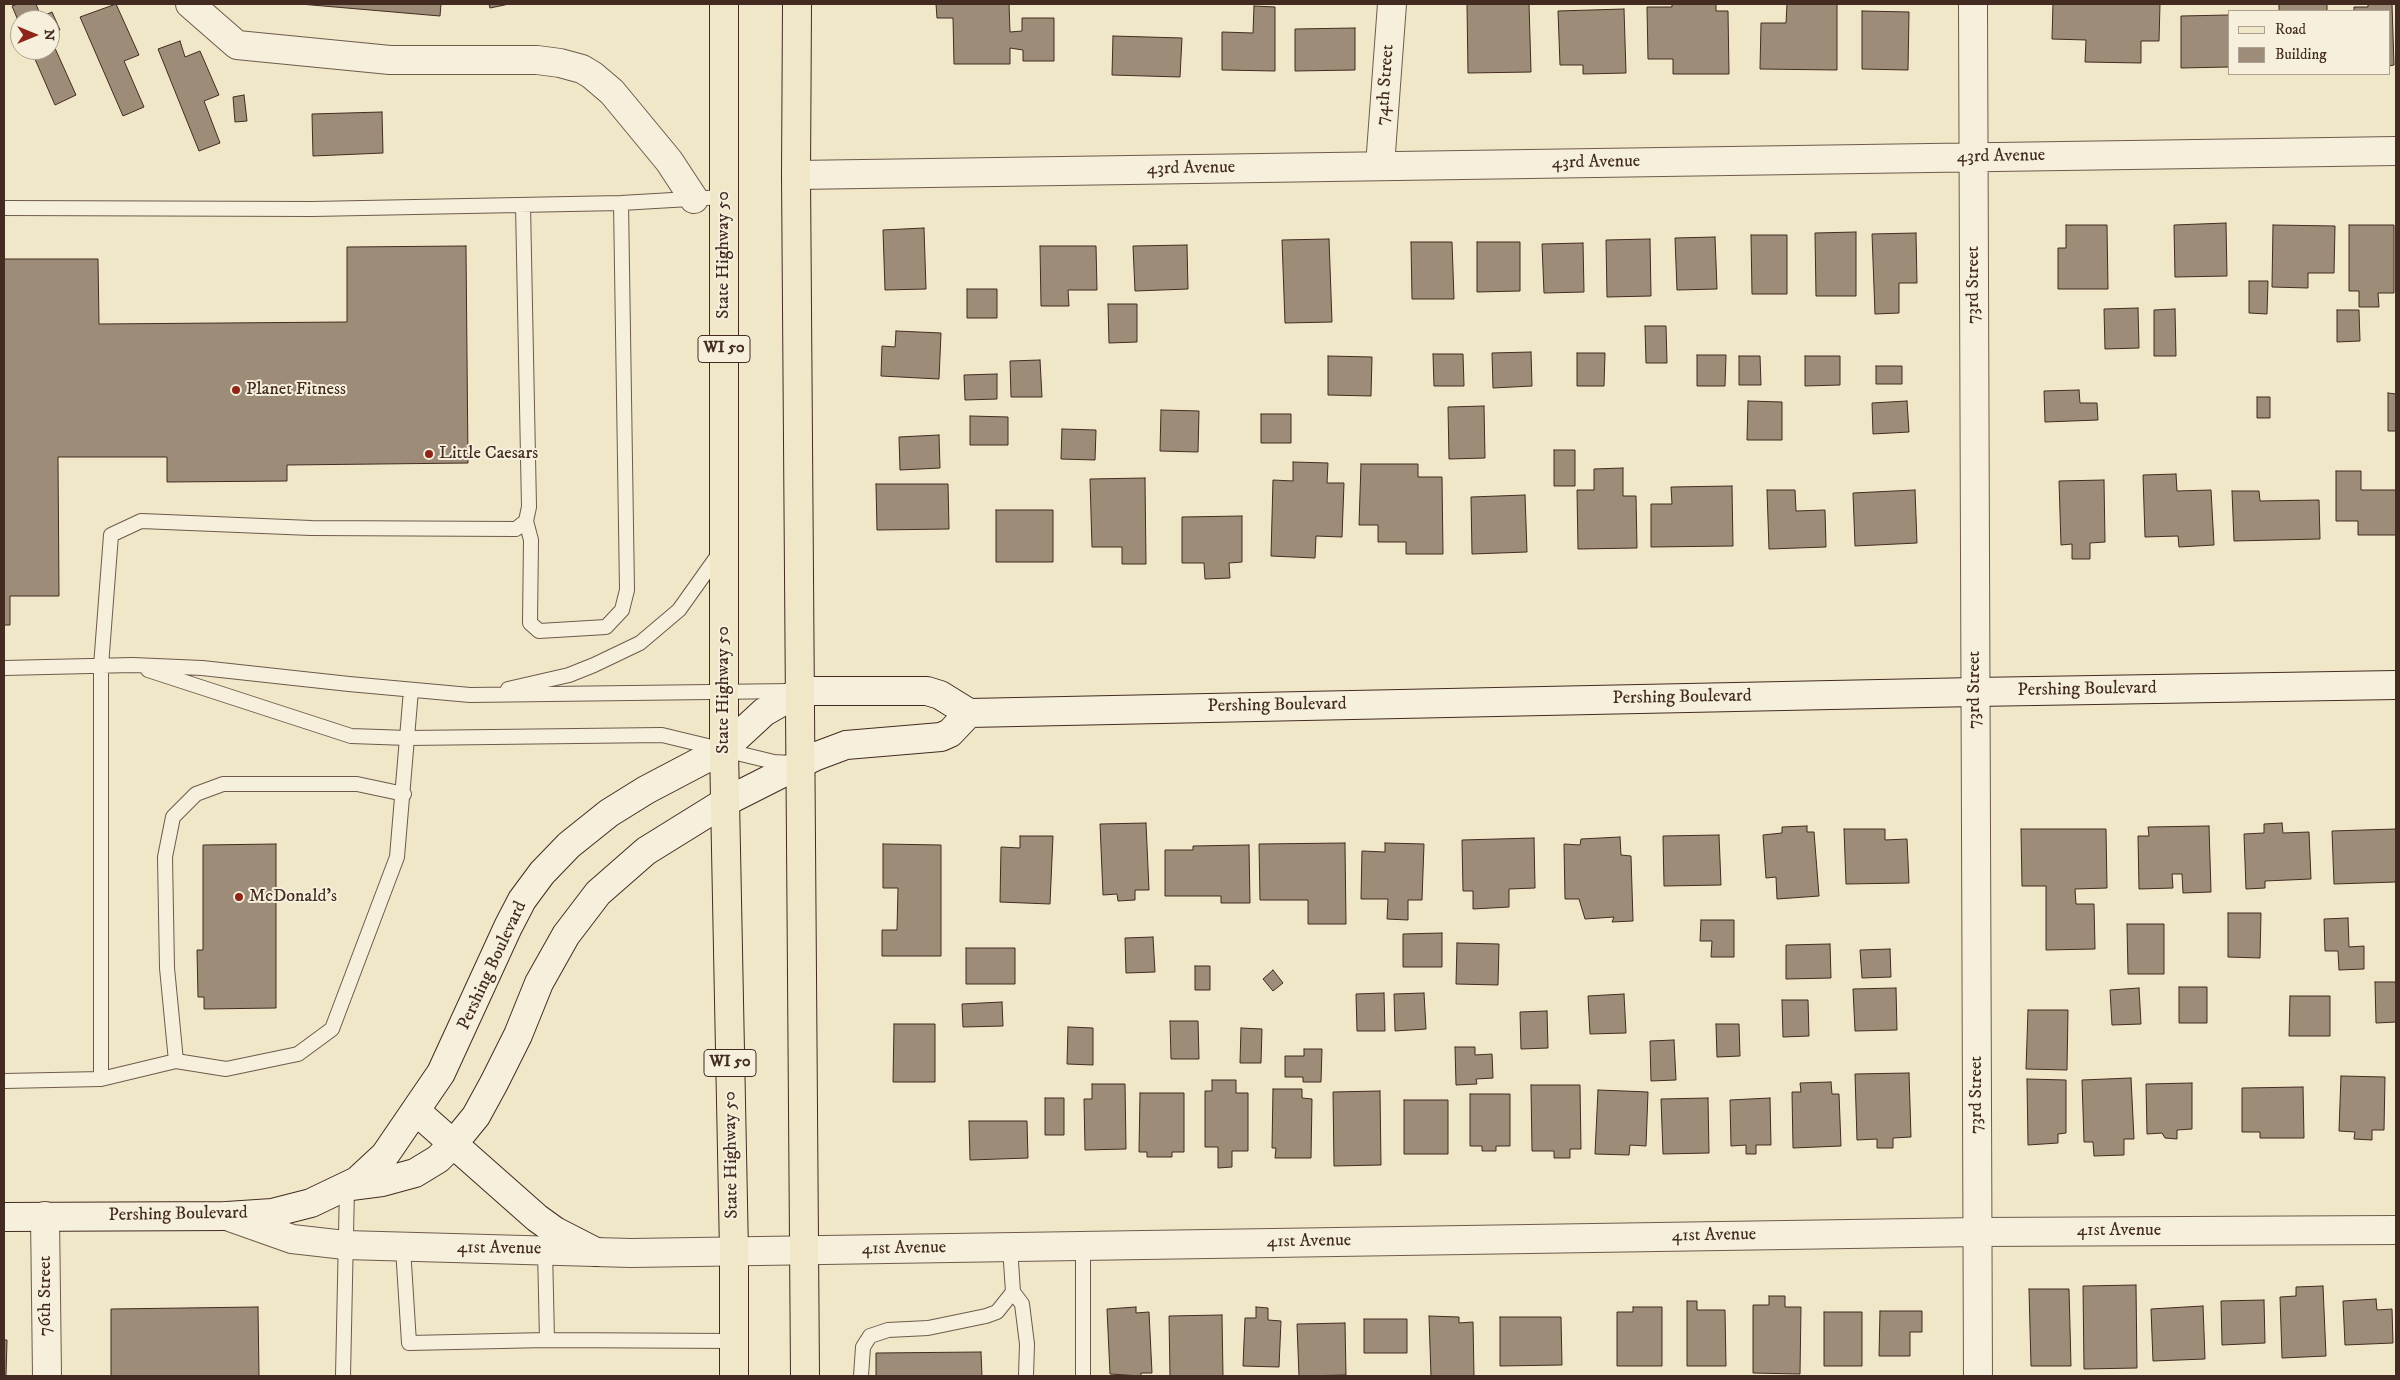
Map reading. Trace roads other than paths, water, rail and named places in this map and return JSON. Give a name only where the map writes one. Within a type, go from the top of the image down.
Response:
[{"type":"main road","name":"State Highway 50","points":[[724,4],[724,749],[734,1252],[734,1376]]},
{"type":"main road","points":[[797,4],[796,175],[802,762],[803,1250],[806,1376]]},
{"type":"street","points":[[190,4],[237,45],[390,60],[537,60],[560,63],[582,69],[603,84],[618,100],[670,161],[694,199]]},
{"type":"street","name":"74th Street","points":[[1380,166],[1392,4]]},
{"type":"street","name":"73rd Street","points":[[1973,4],[1978,1376]]},
{"type":"street","name":"43rd Avenue","points":[[796,175],[2396,152]]},
{"type":"street","name":"Pershing Boulevard","points":[[4,1217],[227,1216],[283,1211],[311,1203],[347,1187],[376,1166],[416,1111],[450,1056],[510,921],[542,873],[569,845],[609,813],[646,790],[724,749],[764,712],[801,691],[927,691],[940,695],[968,713],[2396,685]]},
{"type":"street","name":"Pershing Boulevard","points":[[347,1187],[382,1182],[415,1173],[438,1159],[454,1143],[479,1110],[510,1051],[554,954],[581,914],[598,894],[646,851],[725,802],[802,762],[846,745],[942,737],[950,733],[968,713]]},
{"type":"street","points":[[416,1111],[537,1218],[555,1231],[596,1252]]},
{"type":"street","name":"76th Street","points":[[46,1216],[47,1376]]},
{"type":"street","name":"41st Avenue","points":[[227,1216],[292,1239],[344,1245],[403,1248],[545,1249],[596,1252],[734,1252],[1978,1232],[2396,1230]]},
{"type":"lane","points":[[4,208],[312,209],[621,203],[724,197]]},
{"type":"lane","points":[[523,205],[529,508],[526,521],[530,540],[530,623],[539,632],[606,627],[622,610],[627,590],[621,203]]},
{"type":"lane","points":[[101,1079],[101,666],[111,535],[141,521],[311,528],[516,529],[526,521]]},
{"type":"lane","points":[[470,695],[511,688],[569,674],[608,659],[640,643],[679,610],[724,547]]},
{"type":"lane","points":[[4,668],[133,665],[202,668],[470,695],[801,691]]},
{"type":"lane","points":[[133,665],[340,734],[362,737],[408,738],[662,735],[774,762],[802,762]]},
{"type":"lane","points":[[4,1081],[101,1079],[176,1061],[226,1069],[298,1054],[332,1029],[397,857],[404,794],[411,690]]},
{"type":"lane","points":[[176,1061],[167,968],[165,857],[173,817],[196,794],[223,784],[357,784],[404,794]]},
{"type":"lane","points":[[343,1376],[344,1245],[347,1187]]},
{"type":"lane","points":[[1083,1246],[1083,1376]]},
{"type":"lane","points":[[1010,1247],[1013,1292],[1022,1304],[1027,1344],[1026,1376]]},
{"type":"lane","points":[[403,1248],[409,1342],[547,1340],[734,1341]]},
{"type":"lane","points":[[545,1249],[547,1340]]},
{"type":"lane","points":[[861,1376],[863,1347],[870,1336],[888,1330],[928,1328],[986,1316],[997,1312],[1013,1292]]},
{"type":"place","name":"Planet Fitness","points":[[236,390]]},
{"type":"place","name":"Little Caesars","points":[[429,454]]},
{"type":"place","name":"McDonald's","points":[[239,897]]}]
